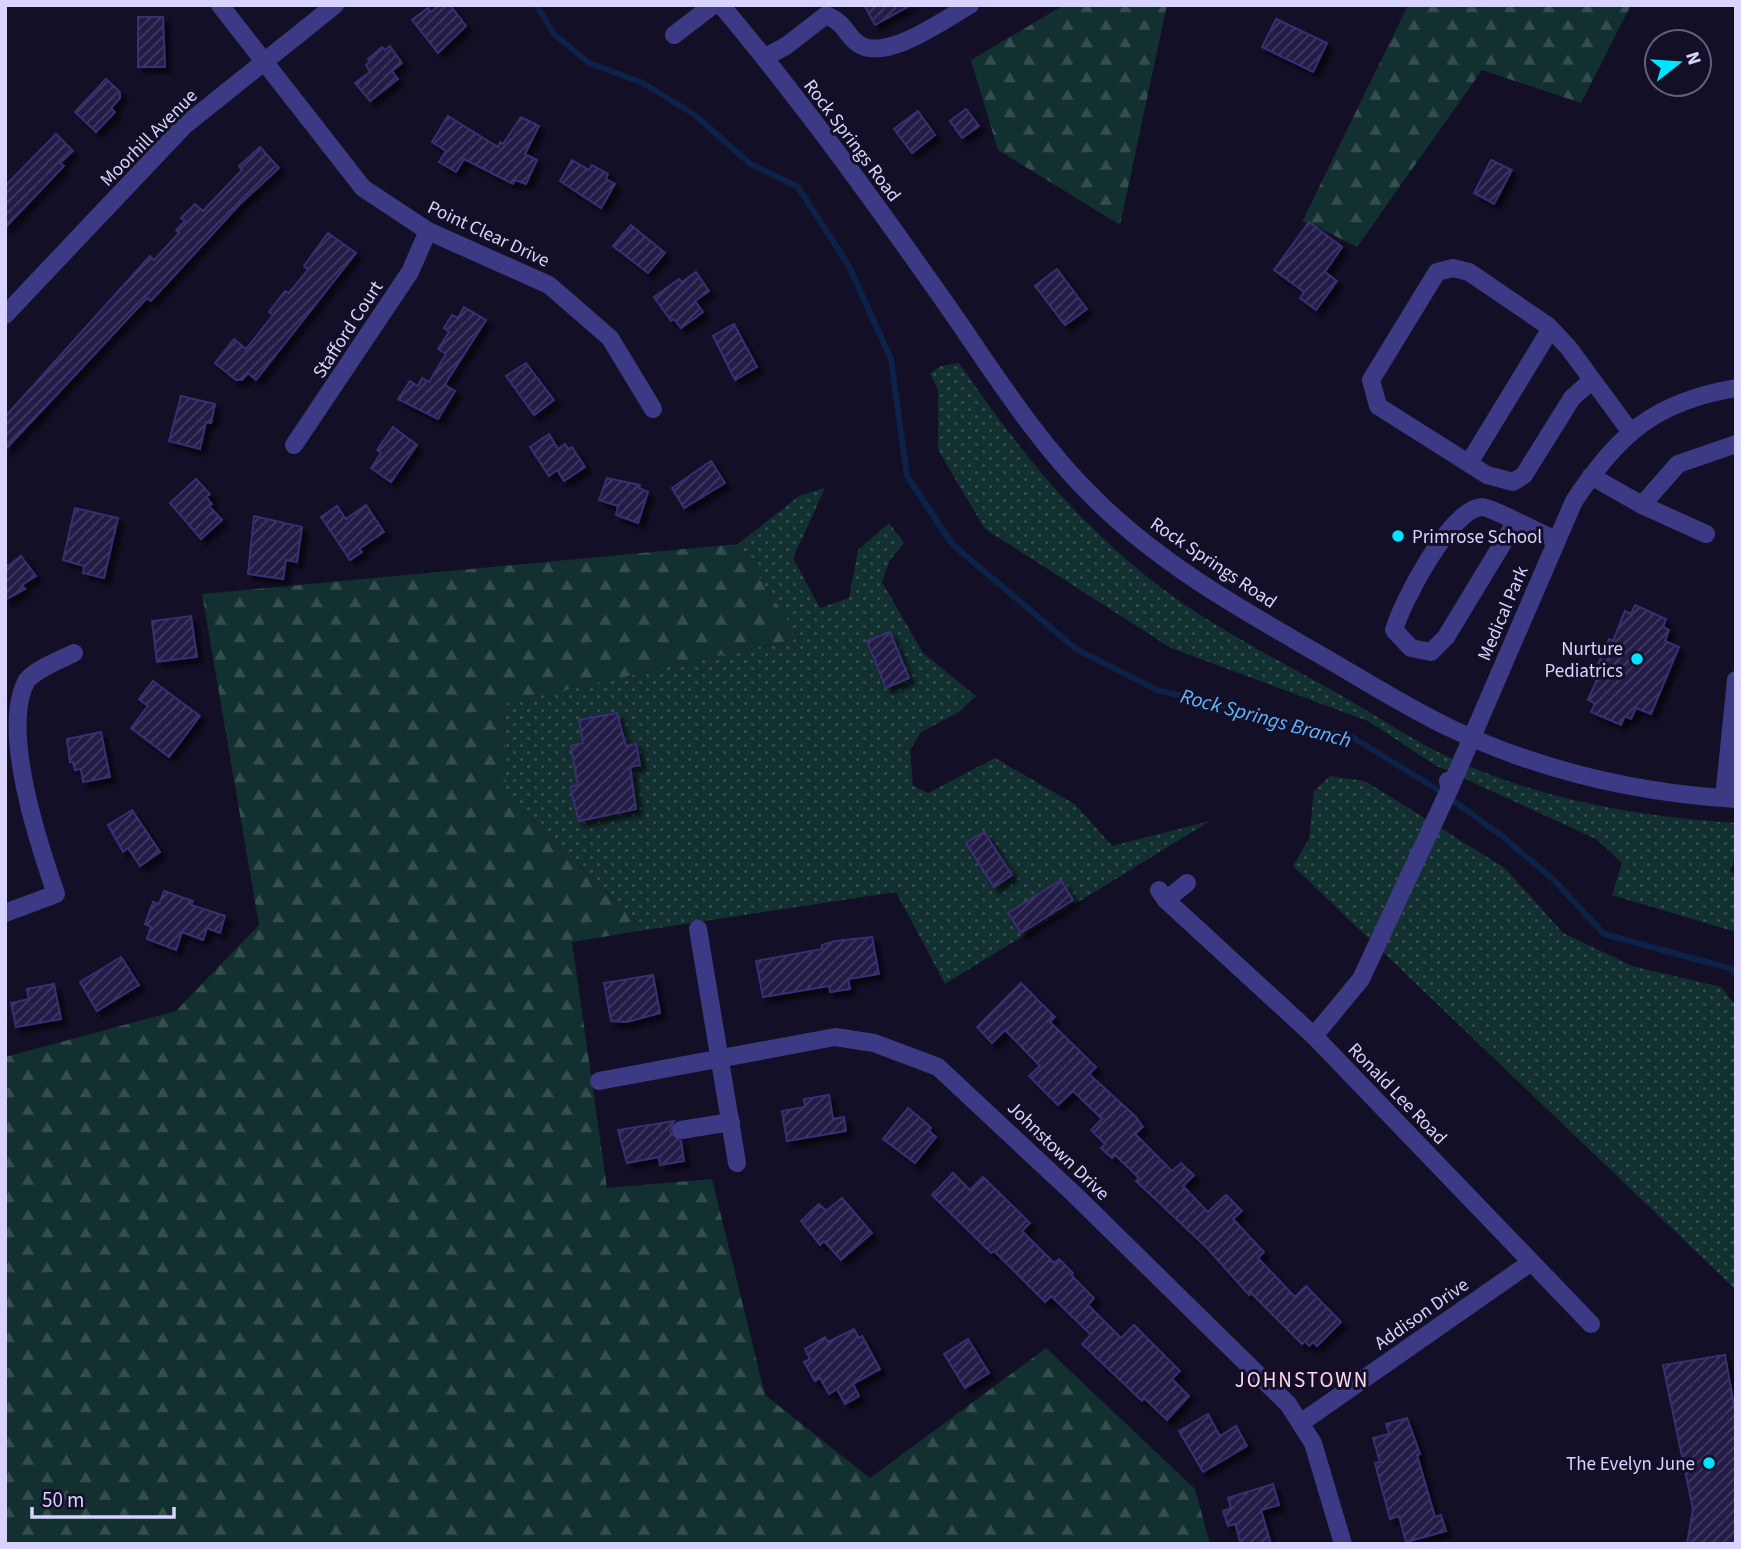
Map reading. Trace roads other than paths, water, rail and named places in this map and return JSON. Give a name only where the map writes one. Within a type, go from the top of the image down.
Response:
[{"type":"street","name":"Point Clear Drive","points":[[220,5],[363,188],[428,231],[550,285],[610,338],[653,409]]},
{"type":"street","name":"Moorhill Avenue","points":[[5,315],[184,126],[335,5]]},
{"type":"street","points":[[674,35],[713,5]]},
{"type":"street","name":"Rock Springs Road","points":[[721,5],[765,57],[859,180],[1016,404],[1094,499],[1154,551],[1240,609],[1448,727],[1515,757],[1592,780],[1730,799]]},
{"type":"street","points":[[765,57],[786,47],[826,15],[842,22],[857,43],[873,51],[891,48],[970,5]]},
{"type":"street","name":"Stafford Court","points":[[294,445],[402,284],[428,231]]},
{"type":"street","points":[[1591,381],[1572,398],[1524,475],[1513,482],[1502,481],[1469,463],[1378,406],[1371,380],[1437,272],[1453,268],[1469,272],[1550,330],[1568,347],[1630,431]]},
{"type":"street","points":[[1469,463],[1550,330]]},
{"type":"street","name":"Medical Park","points":[[1314,1036],[1361,979],[1473,738],[1574,500],[1604,457],[1630,431],[1663,410],[1693,397],[1736,388]]},
{"type":"street","points":[[1642,505],[1678,464],[1736,444]]},
{"type":"street","points":[[1591,476],[1642,505],[1706,534]]},
{"type":"street","points":[[1515,523],[1446,636],[1431,652],[1411,648],[1394,630],[1399,612],[1449,529],[1469,509],[1486,507],[1515,523],[1556,540]]},
{"type":"street","points":[[5,913],[56,894],[30,819],[10,740],[14,708],[27,680],[74,653]]},
{"type":"street","points":[[1730,799],[1736,680]]},
{"type":"street","name":"Ronald Lee Road","points":[[1187,883],[1162,895],[1314,1036],[1591,1324]]},
{"type":"street","points":[[698,929],[722,1060],[737,1163]]},
{"type":"street","name":"Johnstown Drive","points":[[599,1081],[835,1037],[874,1043],[938,1067],[1084,1203],[1288,1404],[1302,1422],[1320,1463],[1343,1544]]},
{"type":"street","points":[[681,1130],[731,1122]]},
{"type":"street","name":"Addison Drive","points":[[1302,1422],[1530,1263]]},
{"type":"waterway","name":"Rock Springs Branch","points":[[536,5],[554,34],[589,63],[643,83],[695,115],[749,163],[798,187],[849,266],[891,359],[907,476],[952,544],[1076,649],[1157,690],[1352,737],[1440,791],[1502,836],[1554,880],[1604,934],[1732,969],[1736,974]]},
{"type":"place","name":"Primrose School","points":[[1398,536]]},
{"type":"place","name":"Nurture Pediatrics","points":[[1637,659]]},
{"type":"place","name":"The Evelyn June","points":[[1709,1463]]},
{"type":"district","name":"JOHNSTOWN","points":[[1302,1380]]}]
